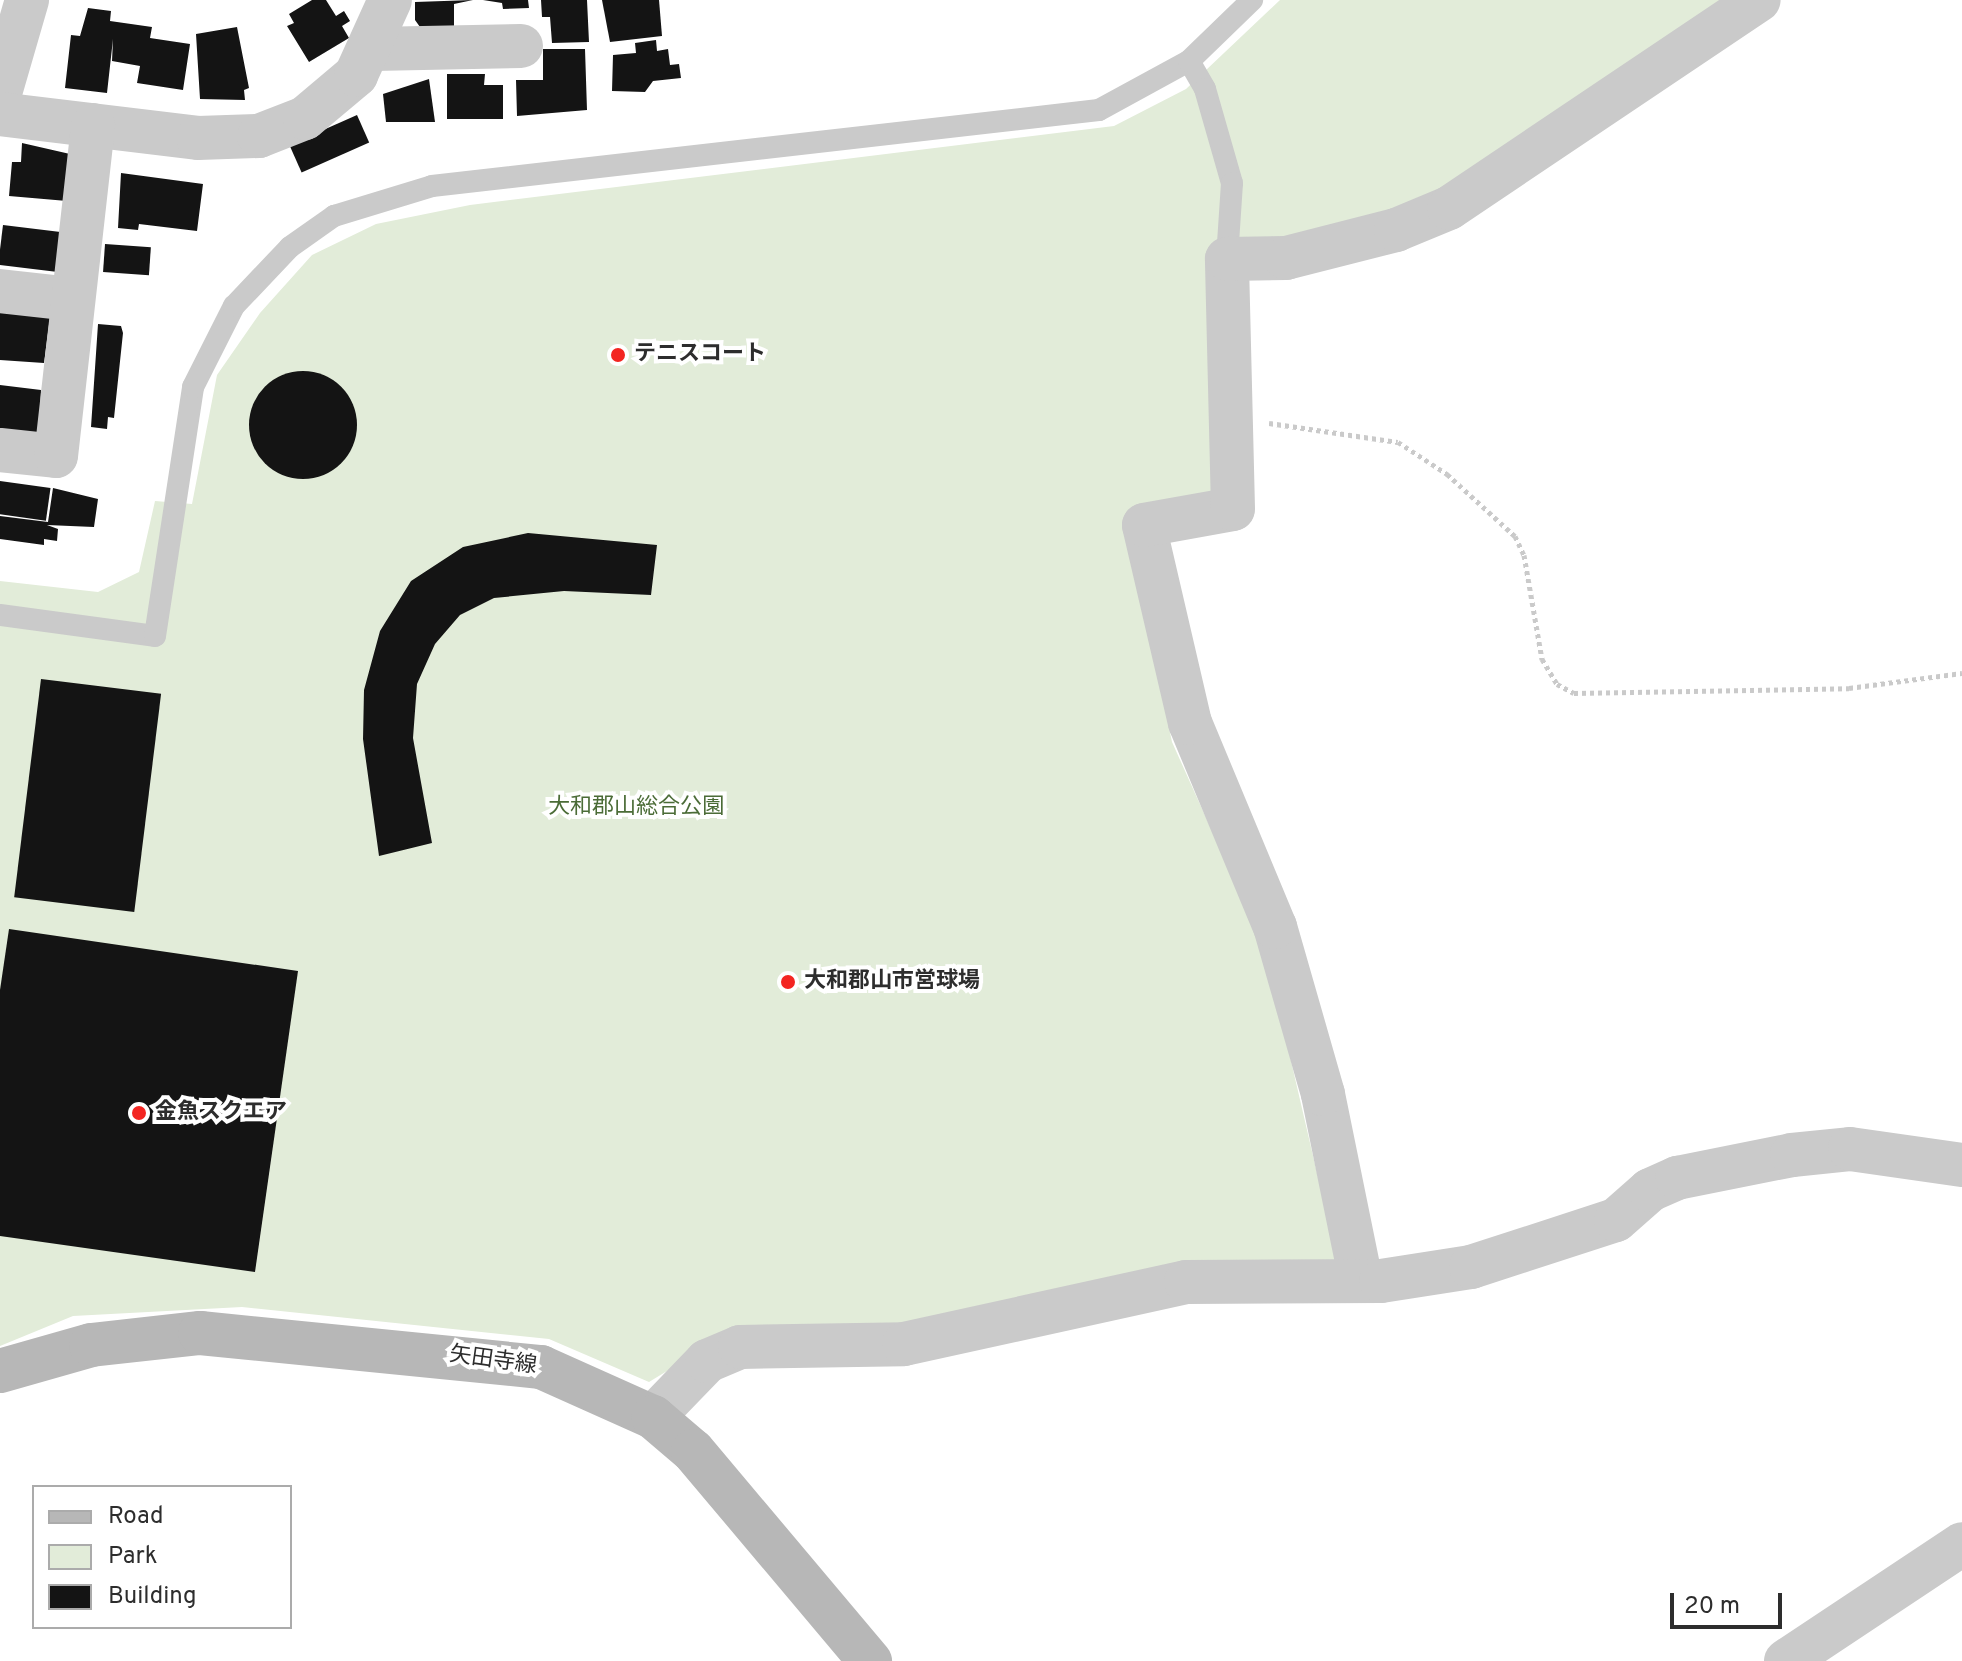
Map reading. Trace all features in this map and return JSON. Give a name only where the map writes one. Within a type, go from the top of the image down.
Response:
[{"type":"main road","name":"矢田寺線","points":[[0,1371],[91,1345],[200,1333],[541,1367],[653,1417],[750,1513],[870,1661]]},
{"type":"street","points":[[0,93],[27,0]]},
{"type":"street","points":[[0,114],[198,138],[259,136],[305,118],[356,75],[373,49],[390,0]]},
{"type":"street","points":[[1361,1281],[1318,1079],[1275,927],[1190,723],[1144,525],[1233,509],[1227,259],[1286,258],[1396,230],[1449,208],[1759,0]]},
{"type":"street","points":[[373,49],[521,46]]},
{"type":"street","points":[[0,450],[56,456],[93,125]]},
{"type":"street","points":[[0,291],[73,299]]},
{"type":"street","points":[[653,1417],[707,1361],[740,1347],[904,1344],[1186,1282],[1361,1281],[1471,1267],[1616,1220],[1650,1190],[1677,1178],[1792,1155],[1850,1149],[1962,1165]]},
{"type":"street","points":[[1786,1661],[1962,1544]]},
{"type":"lane","points":[[0,615],[155,636],[193,387],[234,306],[290,247],[334,216],[432,186],[1099,110],[1189,61],[1252,0]]},
{"type":"lane","points":[[1189,61],[1205,89],[1232,183],[1227,259]]},
{"type":"path","points":[[1232,419],[1398,442],[1447,474],[1515,536],[1524,555],[1542,659],[1557,684],[1574,693],[1849,688],[1962,673]]},
{"type":"green space","name":"大和郡山総合公園","points":[[1280,0],[1744,0],[1399,221],[1213,266],[1223,500],[1126,521],[1172,742],[1265,949],[1340,1272],[909,1329],[721,1338],[649,1382],[549,1339],[242,1307],[73,1316],[0,1346],[0,581],[98,592],[139,572],[155,501],[192,504],[217,375],[260,313],[312,255],[376,224],[470,205],[1114,126],[1186,89]]},
{"type":"building","points":[[312,0],[326,0],[336,16],[344,11],[350,21],[342,26],[349,38],[309,62],[287,26],[294,23],[289,14]]},
{"type":"building","points":[[473,0],[454,4],[454,26],[420,27],[415,20],[415,2]]},
{"type":"building","points":[[483,0],[528,0],[529,8],[503,9],[502,3]]},
{"type":"building","points":[[541,0],[587,0],[589,42],[552,43],[550,17],[542,17]]},
{"type":"building","points":[[602,0],[659,0],[662,36],[610,42]]},
{"type":"building","points":[[88,8],[111,11],[110,21],[152,27],[150,38],[190,44],[183,90],[137,83],[140,66],[112,61],[113,39],[107,93],[65,88],[71,35],[80,36]]},
{"type":"building","points":[[237,27],[249,88],[244,90],[245,100],[200,99],[196,34]]},
{"type":"building","points":[[656,40],[657,51],[668,49],[670,65],[679,64],[681,78],[653,81],[645,92],[612,91],[613,55],[636,53],[635,43]]},
{"type":"building","points":[[543,49],[585,49],[587,110],[517,116],[516,80],[543,80]]},
{"type":"building","points":[[447,74],[485,74],[484,85],[503,85],[503,119],[447,119]]},
{"type":"building","points":[[429,79],[435,122],[386,122],[383,94]]},
{"type":"building","points":[[357,115],[369,142],[302,173],[289,145]]},
{"type":"building","points":[[22,143],[70,154],[67,201],[9,196],[12,162],[21,162]]},
{"type":"building","points":[[121,173],[203,184],[197,231],[139,224],[138,230],[118,228]]},
{"type":"building","points":[[3,225],[63,232],[58,272],[0,265]]},
{"type":"building","points":[[105,244],[151,247],[149,275],[103,272]]},
{"type":"building","points":[[0,308],[50,317],[44,363],[0,360]]},
{"type":"building","points":[[98,324],[121,326],[123,333],[114,418],[108,417],[107,429],[91,427]]},
{"type":"building","points":[[303,371],[324,375],[341,387],[353,404],[357,425],[353,446],[341,463],[324,475],[303,479],[282,475],[265,463],[253,446],[249,425],[253,404],[265,387],[282,375]]},
{"type":"building","points":[[0,385],[41,390],[39,436],[0,431]]},
{"type":"building","points":[[0,481],[51,488],[46,521],[0,514]]},
{"type":"building","points":[[53,488],[98,499],[94,527],[47,525],[58,529],[57,541],[44,539],[44,545],[0,539],[0,516],[48,522]]},
{"type":"building","points":[[528,533],[657,545],[651,595],[564,591],[494,598],[460,615],[435,644],[417,684],[413,738],[432,843],[379,856],[363,739],[364,690],[380,631],[411,581],[463,547]]},
{"type":"building","points":[[41,679],[161,694],[134,912],[14,897]]},
{"type":"building","name":"金魚スクエア","points":[[9,929],[298,971],[255,1272],[0,1236],[0,990]]},
{"type":"place","name":"テニスコート","points":[[618,355]]},
{"type":"place","name":"大和郡山市営球場","points":[[788,982]]},
{"type":"place","name":"金魚スクエア","points":[[139,1113]]}]
